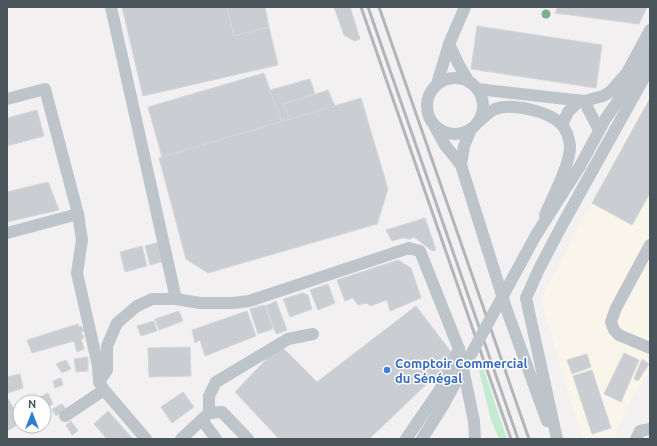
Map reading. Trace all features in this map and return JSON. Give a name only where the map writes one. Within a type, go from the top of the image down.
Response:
[{"type":"street","points":[[111,7],[176,299]]},
{"type":"street","points":[[465,7],[449,44],[437,84],[429,95],[426,105],[428,116],[445,145],[461,165],[506,308],[554,439]]},
{"type":"street","points":[[606,118],[626,74],[650,30]]},
{"type":"street","points":[[449,44],[459,65],[483,103],[482,113],[464,146],[461,165]]},
{"type":"street","points":[[422,439],[444,404],[536,235],[580,166],[606,118],[630,84],[650,51]]},
{"type":"street","points":[[557,439],[526,298],[561,227],[646,79],[650,67]]},
{"type":"street","points":[[437,84],[454,78],[473,86],[581,101],[603,96],[610,92],[626,74]]},
{"type":"street","points":[[7,99],[45,89],[78,214],[82,240],[77,273],[98,366],[101,386],[146,439]]},
{"type":"street","points":[[562,125],[568,112],[581,101]]},
{"type":"street","points":[[581,101],[599,130]]},
{"type":"street","points":[[435,127],[440,131],[453,134],[465,132],[496,109],[512,107],[540,112],[562,125],[567,133],[570,146],[566,166],[536,235]]},
{"type":"street","points":[[7,232],[78,214]]},
{"type":"street","points":[[650,245],[616,308],[611,322],[614,330],[619,335],[650,348]]},
{"type":"street","points":[[65,416],[101,386],[107,370],[107,346],[117,323],[137,306],[152,299],[176,299],[200,303],[233,303],[249,301],[409,248],[420,251],[459,349],[474,421],[475,439]]},
{"type":"street","points":[[506,308],[526,298]]},
{"type":"street","points":[[216,439],[206,417],[209,396],[216,382],[288,339],[313,334]]},
{"type":"street","points":[[406,439],[439,391],[459,349]]},
{"type":"street","points":[[181,439],[206,417],[222,412],[248,439]]},
{"type":"street","points":[[636,439],[640,431],[650,429]]},
{"type":"shaded area","points":[[650,90],[650,373],[632,397],[614,439],[582,439],[541,299]]},
{"type":"green space","points":[[481,362],[507,439],[499,439],[491,420],[478,367]]},
{"type":"building","points":[[122,7],[227,7],[234,36],[269,27],[278,65],[143,96]]},
{"type":"building","points":[[227,7],[265,7],[269,27],[234,36]]},
{"type":"building","points":[[334,7],[350,7],[360,39],[354,41],[344,35]]},
{"type":"building","points":[[558,7],[647,7],[639,24],[555,13]]},
{"type":"building","points":[[477,26],[602,45],[596,88],[471,69]]},
{"type":"building","points":[[264,73],[282,122],[162,157],[148,107]]},
{"type":"building","points":[[310,79],[315,94],[284,104],[290,119],[282,122],[270,90]]},
{"type":"building","points":[[328,90],[335,106],[290,119],[284,104]]},
{"type":"building","points":[[361,98],[388,189],[377,224],[208,273],[186,259],[159,158]]},
{"type":"building","points":[[650,98],[650,193],[632,225],[592,203]]},
{"type":"building","points":[[37,110],[44,136],[7,146],[7,118]]},
{"type":"building","points":[[48,182],[59,210],[7,222],[7,192]]},
{"type":"building","points":[[425,218],[436,250],[432,251],[414,237],[410,239],[402,238],[392,241],[386,230]]},
{"type":"building","points":[[160,242],[165,261],[150,265],[145,246]]},
{"type":"building","points":[[142,246],[147,266],[125,272],[120,252]]},
{"type":"building","points":[[398,260],[411,268],[421,298],[390,311],[387,300],[370,306],[367,303],[358,305],[353,298],[345,301],[337,280]]},
{"type":"building","points":[[328,284],[335,303],[318,310],[310,290]]},
{"type":"building","points":[[303,293],[308,295],[312,309],[290,317],[283,299]]},
{"type":"building","points":[[276,301],[287,330],[276,334],[266,306]]},
{"type":"building","points":[[265,305],[273,329],[258,334],[250,309]]},
{"type":"building","name":"Comptoir Commercial du Sénégal","points":[[416,306],[455,357],[369,439],[279,439],[235,392],[280,345],[317,382]]},
{"type":"building","points":[[179,311],[183,321],[159,330],[155,319]]},
{"type":"building","points":[[247,311],[256,336],[205,356],[200,340],[195,343],[192,330]]},
{"type":"building","points":[[154,321],[157,331],[141,336],[137,326]]},
{"type":"building","points":[[78,324],[84,331],[81,332],[84,338],[81,339],[84,349],[77,352],[74,341],[32,353],[27,340]]},
{"type":"building","points":[[190,347],[191,376],[149,377],[148,348]]},
{"type":"building","points":[[624,353],[639,360],[621,402],[604,394]]},
{"type":"building","points":[[587,354],[591,367],[572,374],[567,360]]},
{"type":"building","points":[[88,357],[88,371],[76,372],[74,359]]},
{"type":"building","points":[[642,359],[649,364],[638,381],[634,379]]},
{"type":"building","points":[[66,360],[71,369],[62,373],[56,364]]},
{"type":"building","points":[[592,370],[611,428],[592,434],[573,376]]},
{"type":"building","points":[[20,374],[23,388],[8,393],[7,377]]},
{"type":"building","points":[[61,378],[63,385],[55,388],[53,381]]},
{"type":"building","points":[[183,392],[194,407],[172,423],[161,407]]},
{"type":"building","points":[[7,397],[12,405],[12,428],[7,431]]},
{"type":"building","points":[[62,404],[66,409],[56,416],[52,409]]},
{"type":"building","points":[[108,411],[133,439],[107,439],[94,424]]},
{"type":"building","points":[[71,421],[78,431],[72,435],[66,425]]},
{"type":"railway","points":[[361,7],[511,439]]},
{"type":"railway","points":[[368,7],[518,439]]},
{"type":"railway","points":[[379,7],[529,439]]},
{"type":"place","name":"Comptoir Commercial du Sénégal","points":[[387,370]]}]
